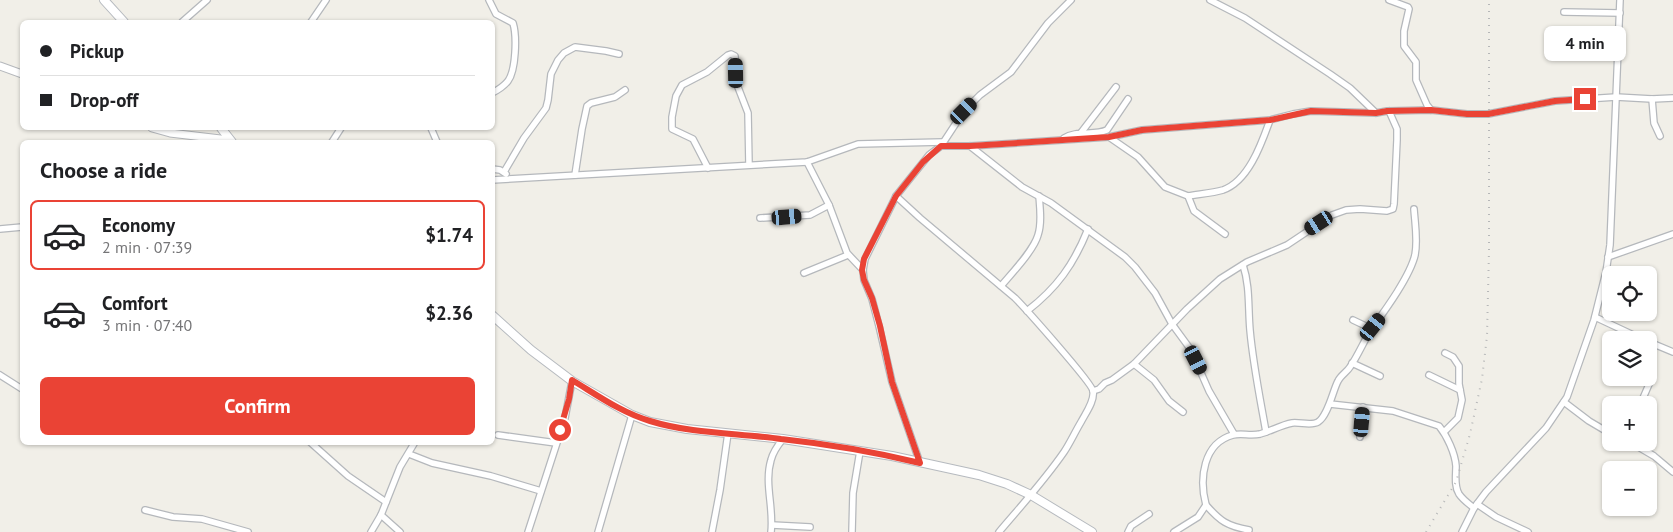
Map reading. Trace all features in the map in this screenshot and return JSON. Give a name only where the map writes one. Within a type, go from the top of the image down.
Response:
[{"type":"main road","points":[[104,0],[122,20]]},
{"type":"main road","points":[[223,130],[230,140]]},
{"type":"main road","points":[[495,318],[531,350],[572,380],[632,415],[650,422],[687,429],[783,439],[860,451],[979,476],[1007,484],[1031,495],[1092,532]]},
{"type":"street","points":[[184,20],[207,0]]},
{"type":"street","points":[[312,20],[326,0]]},
{"type":"street","points":[[489,0],[496,14],[513,23],[515,29],[516,49],[512,74],[505,84],[495,91]]},
{"type":"street","points":[[920,463],[892,382],[880,326],[872,298],[864,280],[862,270],[864,259],[896,196],[923,162],[942,144],[964,111],[980,95],[1011,72],[1048,23],[1071,0]]},
{"type":"street","points":[[1210,0],[1245,18],[1330,74],[1350,88],[1376,113]]},
{"type":"street","points":[[1389,0],[1409,9],[1404,31],[1404,46],[1416,62],[1416,80],[1431,110]]},
{"type":"street","points":[[1462,532],[1475,506],[1498,477],[1546,428],[1564,402],[1587,345],[1608,257],[1620,0]]},
{"type":"street","points":[[1564,12],[1620,13]]},
{"type":"street","points":[[504,172],[524,138],[546,108],[551,74],[558,60],[575,47],[619,54]]},
{"type":"street","points":[[708,168],[693,139],[672,129],[676,96],[682,85],[707,72],[731,54],[735,56],[736,82],[748,113],[749,165]]},
{"type":"street","points":[[0,66],[20,73]]},
{"type":"street","points":[[1080,134],[1116,87]]},
{"type":"street","points":[[575,175],[587,106],[591,103],[615,97],[625,90]]},
{"type":"street","points":[[495,180],[807,162],[858,144],[970,146],[1109,137],[1142,130],[1270,120],[1311,111],[1376,113],[1431,110],[1488,114],[1555,101],[1616,97],[1673,98]]},
{"type":"street","points":[[1062,140],[1065,137],[1107,130],[1128,99]]},
{"type":"street","points":[[1652,99],[1654,123],[1660,136]]},
{"type":"street","points":[[1093,391],[1099,389],[1134,364],[1187,309],[1220,280],[1242,265],[1287,245],[1332,215],[1346,210],[1387,211],[1392,209],[1395,195],[1397,140],[1390,111]]},
{"type":"street","points":[[1109,137],[1138,157],[1165,187],[1188,196],[1224,190],[1235,183],[1256,156],[1270,120]]},
{"type":"street","points":[[159,130],[223,140]]},
{"type":"street","points":[[970,146],[1022,187],[1039,196],[1088,229],[1135,267],[1155,293],[1172,324],[1191,350],[1209,390],[1234,434]]},
{"type":"street","points":[[807,162],[829,205],[848,255],[862,270]]},
{"type":"street","points":[[495,170],[504,172],[509,178]]},
{"type":"street","points":[[896,196],[1028,311],[1091,386],[1093,391],[1089,407],[1064,451],[1031,495],[999,532]]},
{"type":"street","points":[[1001,286],[1038,238],[1040,229],[1039,196]]},
{"type":"street","points":[[1188,196],[1194,211],[1225,234]]},
{"type":"street","points":[[760,218],[810,215],[829,205]]},
{"type":"street","points":[[1249,530],[1232,526],[1218,519],[1206,505],[1203,486],[1204,474],[1212,448],[1216,443],[1234,434],[1256,435],[1294,423],[1318,422],[1330,404],[1337,382],[1352,363],[1409,271],[1414,256],[1416,233],[1414,209]]},
{"type":"street","points":[[0,229],[20,228]]},
{"type":"street","points":[[1028,311],[1043,299],[1065,275],[1088,229]]},
{"type":"street","points":[[1608,257],[1673,234]]},
{"type":"street","points":[[804,273],[848,255]]},
{"type":"street","points":[[1242,265],[1247,276],[1249,289],[1253,361],[1266,432]]},
{"type":"street","points":[[1595,317],[1625,331]]},
{"type":"street","points":[[1353,320],[1372,329]]},
{"type":"street","points":[[1657,345],[1673,352]]},
{"type":"street","points":[[1444,432],[1456,422],[1460,415],[1462,400],[1459,366],[1453,357],[1445,353]]},
{"type":"street","points":[[1352,363],[1380,376]]},
{"type":"street","points":[[1134,364],[1154,380],[1169,401],[1183,412]]},
{"type":"street","points":[[1429,375],[1460,390]]},
{"type":"street","points":[[0,376],[20,388]]},
{"type":"street","points":[[528,532],[565,418],[572,380]]},
{"type":"street","points":[[1564,402],[1602,429]]},
{"type":"street","points":[[1330,404],[1393,411],[1439,426],[1444,432],[1456,464],[1457,491],[1460,495],[1475,506],[1528,532]]},
{"type":"street","points":[[1360,437],[1363,407]]},
{"type":"street","points":[[598,532],[616,464],[632,415]]},
{"type":"street","points":[[712,532],[728,433]]},
{"type":"street","points":[[498,435],[556,443]]},
{"type":"street","points":[[771,532],[769,468],[771,458],[783,439]]},
{"type":"street","points":[[313,445],[348,476],[386,502]]},
{"type":"street","points":[[371,532],[381,515],[400,467],[414,445]]},
{"type":"street","points":[[852,532],[853,493],[860,451]]},
{"type":"street","points":[[1645,451],[1673,472]]},
{"type":"street","points":[[409,454],[432,463],[490,476],[541,491]]},
{"type":"street","points":[[1174,532],[1198,517],[1206,505]]},
{"type":"street","points":[[145,510],[173,517],[202,519],[248,532]]},
{"type":"street","points":[[1128,532],[1130,526],[1149,514]]},
{"type":"street","points":[[381,515],[400,532]]},
{"type":"street","points":[[772,525],[810,527]]},
{"type":"railway","points":[[1426,532],[1456,482],[1470,434],[1482,379],[1487,336],[1489,250],[1489,0]]},
{"type":"route","points":[[560,430],[565,418],[572,380],[632,415],[650,422],[687,429],[783,439],[892,456],[920,463],[892,382],[880,326],[862,270],[864,259],[896,196],[923,162],[941,146],[970,146],[1109,137],[1142,130],[1270,120],[1311,111],[1376,113],[1431,110],[1488,114],[1555,101],[1585,99]]}]
